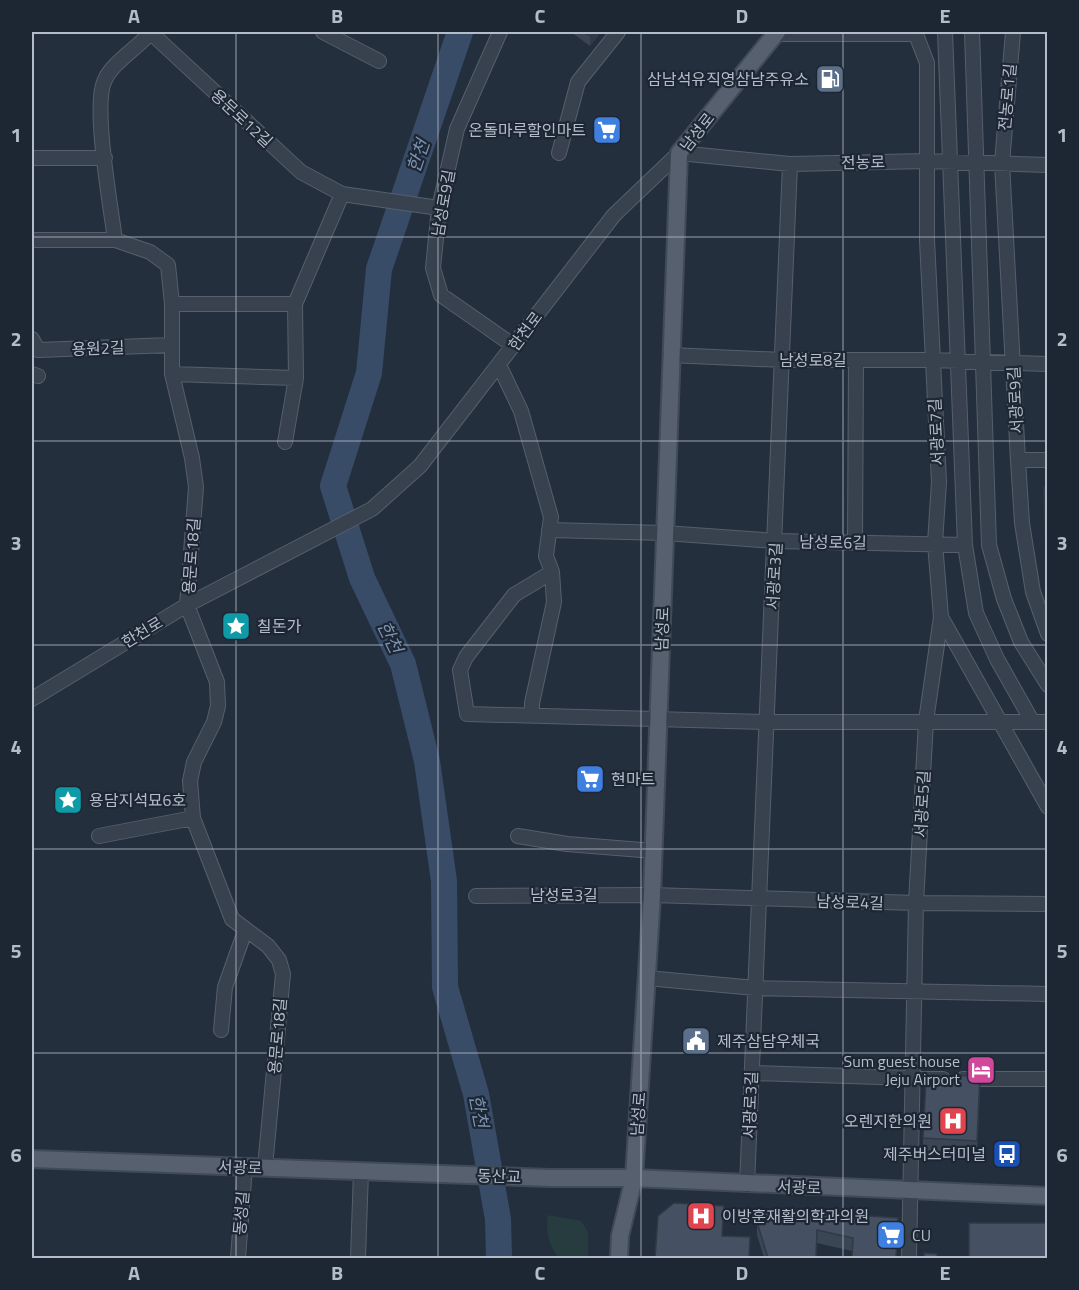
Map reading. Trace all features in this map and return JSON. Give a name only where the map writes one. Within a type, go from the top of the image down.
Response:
[{"type":"main road","name":"남성로","points":[[619,1258],[620,1236],[634,1178],[652,895],[679,153],[776,33]]},
{"type":"main road","name":"서광로","points":[[32,1159],[448,1174]]},
{"type":"main road","name":"동산교","points":[[448,1174],[550,1178]]},
{"type":"main road","name":"서광로","points":[[550,1178],[634,1178],[747,1185],[1047,1196]]},
{"type":"street","points":[[32,240],[115,240],[100,99],[104,81],[150,32]]},
{"type":"street","name":"용문로12길","points":[[150,32],[301,172],[342,194]]},
{"type":"street","points":[[323,32],[379,61]]},
{"type":"street","name":"남성로9길","points":[[500,32],[457,129],[439,208],[433,268],[441,295],[514,346]]},
{"type":"street","points":[[559,153],[578,82],[618,32]]},
{"type":"street","points":[[945,32],[956,362],[965,544],[976,613],[997,659],[1032,721]]},
{"type":"street","points":[[972,32],[989,545],[1004,599],[1021,642],[1047,685]]},
{"type":"street","name":"전농로1길","points":[[1002,163],[1013,32]]},
{"type":"street","points":[[776,33],[915,33]]},
{"type":"street","name":"서광로7길","points":[[915,33],[927,63],[926,161],[932,360],[939,482],[935,543],[941,617],[1047,807]]},
{"type":"street","name":"전농로","points":[[679,153],[790,164],[926,161],[1047,165]]},
{"type":"street","name":"한천로","points":[[32,699],[187,605],[372,509],[420,466],[614,215],[679,153]]},
{"type":"street","points":[[32,158],[105,158]]},
{"type":"street","name":"서광로9길","points":[[1002,163],[1022,523],[1033,592],[1047,634]]},
{"type":"street","name":"서광로3길","points":[[747,1185],[757,899],[776,541],[790,164]]},
{"type":"street","points":[[285,442],[296,378],[295,304],[342,194],[439,208]]},
{"type":"street","name":"용문로18길","points":[[115,240],[150,252],[168,265],[172,303],[172,374],[192,458],[196,487],[187,605],[217,682],[218,706],[214,722],[194,762],[190,781],[193,818],[232,919],[245,931],[268,946],[279,960],[283,974],[265,1167]]},
{"type":"street","points":[[172,303],[295,304]]},
{"type":"street","name":"용원2길","points":[[32,339],[38,350],[171,345]]},
{"type":"street","name":"남성로8길","points":[[670,355],[782,360],[932,360],[1047,364]]},
{"type":"street","points":[[855,542],[856,360]]},
{"type":"street","points":[[500,365],[522,411],[551,517],[546,556],[552,572],[554,602],[532,703],[532,715]]},
{"type":"street","points":[[172,374],[296,378]]},
{"type":"street","points":[[1018,460],[1047,460]]},
{"type":"street","name":"남성로6길","points":[[549,530],[665,532],[776,541],[965,544]]},
{"type":"street","points":[[552,572],[514,595],[466,657],[460,670],[467,714],[766,722],[1000,720],[1047,722]]},
{"type":"street","name":"서광로5길","points":[[909,1258],[916,903],[926,721],[941,617]]},
{"type":"street","points":[[99,836],[193,818]]},
{"type":"street","points":[[518,836],[567,844],[654,852]]},
{"type":"street","name":"남성로4길","points":[[652,895],[916,903],[1047,904]]},
{"type":"street","name":"남성로3길","points":[[476,896],[652,895]]},
{"type":"street","points":[[221,1030],[225,987],[245,931]]},
{"type":"street","points":[[647,978],[755,988],[1047,994]]},
{"type":"street","points":[[752,1073],[914,1079],[1047,1079]]},
{"type":"street","name":"동성길","points":[[238,1258],[245,1167]]},
{"type":"street","points":[[358,1258],[361,1171]]},
{"type":"green space","points":[[548,1215],[581,1221],[588,1232],[588,1258],[559,1258],[549,1238]]},
{"type":"building","points":[[1044,487],[1047,487],[1047,591]]},
{"type":"building","points":[[932,1075],[980,1076],[977,1141],[923,1138],[926,1080]]},
{"type":"building","points":[[674,1203],[724,1206],[722,1236],[750,1237],[749,1258],[655,1258],[658,1216]]},
{"type":"building","points":[[757,1209],[827,1213],[827,1211],[898,1218],[896,1258],[852,1258],[853,1238],[817,1230],[816,1258],[768,1258],[757,1222]]},
{"type":"building","points":[[969,1223],[1047,1223],[1047,1258],[969,1258]]},
{"type":"building","points":[[924,1253],[937,1254],[937,1258],[924,1258]]},
{"type":"waterway","name":"한천","points":[[460,32],[379,269],[369,373],[333,486],[362,578],[403,664],[427,761],[444,881],[445,987],[476,1094],[498,1219],[499,1258]]},
{"type":"place","name":"삼남석유직영삼남주유소","points":[[830,79]]},
{"type":"place","name":"온돌마루할인마트","points":[[607,130]]},
{"type":"place","name":"칠돈가","points":[[236,626]]},
{"type":"place","name":"현마트","points":[[590,779]]},
{"type":"place","name":"용담지석묘6호","points":[[68,800]]},
{"type":"place","name":"제주삼담우체국","points":[[696,1041]]},
{"type":"place","name":"Sum guest house Jeju Airport","points":[[981,1070]]},
{"type":"place","name":"오렌지한의원","points":[[953,1121]]},
{"type":"place","name":"제주버스터미널","points":[[1007,1154]]},
{"type":"place","name":"이방훈재활의학과의원","points":[[701,1216]]},
{"type":"place","name":"CU","points":[[891,1235]]}]
